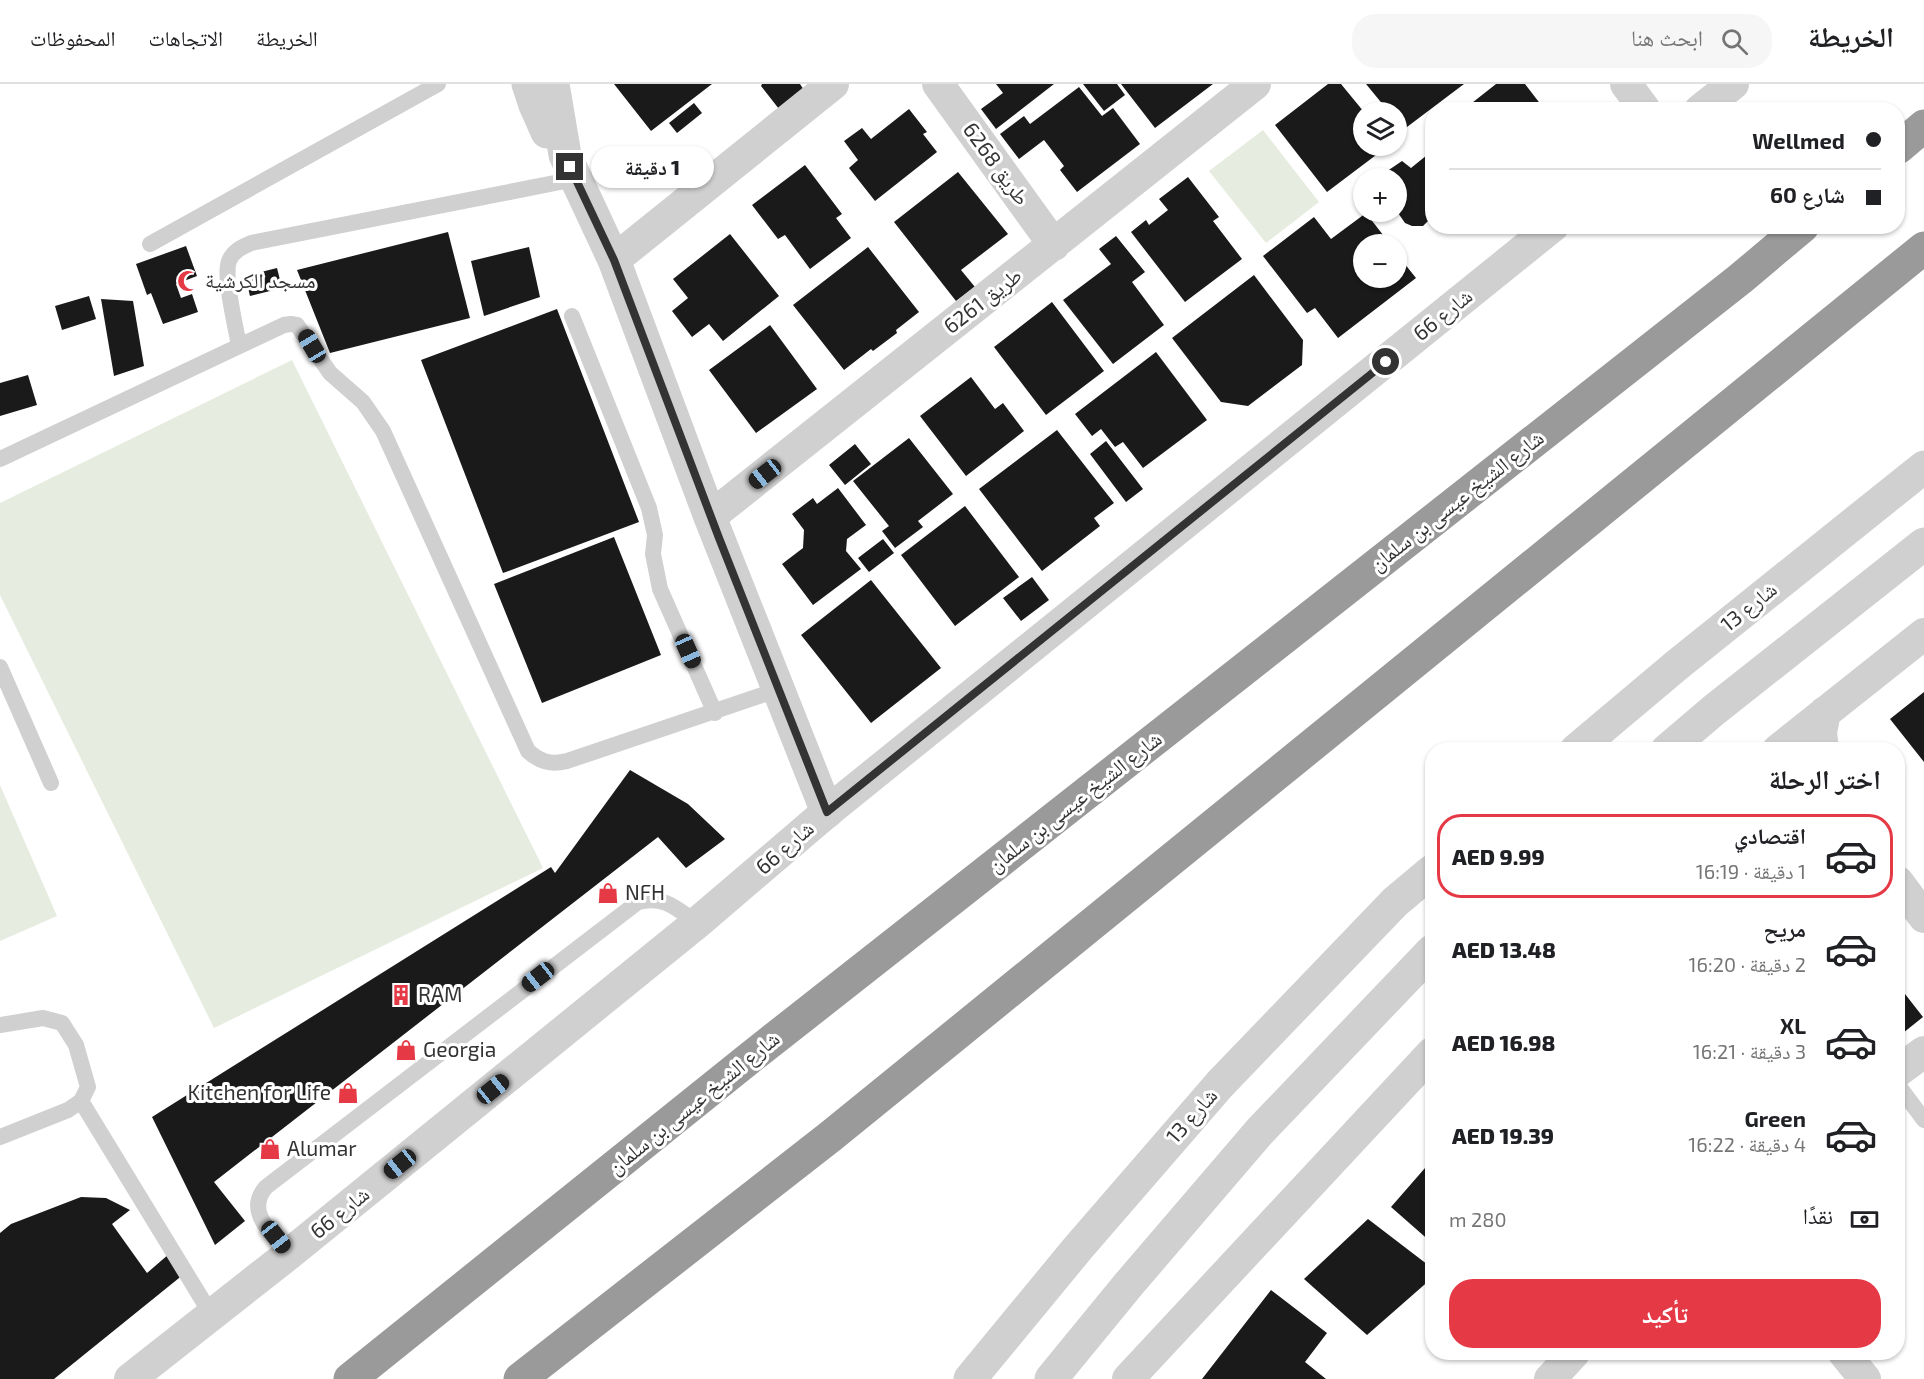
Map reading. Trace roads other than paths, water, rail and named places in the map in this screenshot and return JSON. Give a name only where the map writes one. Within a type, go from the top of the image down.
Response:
[{"type":"highway","points":[[1905,142],[1924,126]]},
{"type":"highway","name":"شارع الشيخ عيسى بن سلمان","points":[[350,1379],[751,1057],[1740,279],[1793,234]]},
{"type":"highway","points":[[520,1379],[831,1136],[1924,248]]},
{"type":"street","points":[[528,84],[545,130],[570,167],[614,260],[710,517],[827,812]]},
{"type":"street","points":[[553,84],[570,167]]},
{"type":"street","points":[[614,260],[833,84]]},
{"type":"street","name":"طريق 6268","points":[[938,84],[1054,244]]},
{"type":"street","name":"طريق 6261","points":[[710,517],[1255,84]]},
{"type":"street","points":[[1626,84],[1639,102]]},
{"type":"street","points":[[1710,102],[1733,84]]},
{"type":"street","name":"شارع 66","points":[[130,1379],[289,1254],[697,923],[827,812],[1543,234]]},
{"type":"street","name":"شارع 13","points":[[1586,742],[1677,665],[1924,467]]},
{"type":"street","points":[[1676,742],[1723,702],[1924,544]]},
{"type":"street","points":[[1788,742],[1924,634]]},
{"type":"street","points":[[1823,742],[1821,732],[1825,712]]},
{"type":"street","name":"شارع 13","points":[[970,1379],[1078,1248],[1220,1084],[1395,902],[1425,877]]},
{"type":"street","points":[[1905,891],[1924,917]]},
{"type":"street","points":[[1051,1379],[1260,1131],[1425,958]]},
{"type":"street","points":[[1905,1066],[1924,1052]]},
{"type":"street","points":[[1128,1379],[1425,1061]]},
{"type":"street","points":[[1162,1379],[1160,1369],[1163,1342]]},
{"type":"street","points":[[1550,1379],[1568,1360]]},
{"type":"street","points":[[1850,1360],[1865,1379]]},
{"type":"lane","points":[[150,244],[438,84]]},
{"type":"lane","points":[[240,346],[227,275],[229,260],[238,249],[251,243],[570,167]]},
{"type":"lane","points":[[572,316],[649,508],[655,535],[654,554],[660,589],[715,713]]},
{"type":"lane","points":[[0,459],[284,325],[297,325],[330,374],[363,402],[383,431],[528,751],[536,759],[557,764],[715,713],[777,690]]},
{"type":"lane","points":[[0,667],[51,783]]},
{"type":"lane","points":[[289,1254],[258,1212],[257,1203],[266,1187],[638,902],[659,899],[669,903],[697,923]]},
{"type":"lane","points":[[0,1025],[43,1018],[62,1023],[76,1045],[88,1088],[81,1101],[68,1110],[0,1137]]},
{"type":"lane","points":[[1905,1094],[1924,1120]]},
{"type":"lane","points":[[81,1101],[211,1314]]},
{"type":"place","name":"مسجد الكرشية","points":[[188,281]]},
{"type":"place","name":"NFH","points":[[608,893]]},
{"type":"place","name":"RAM","points":[[401,995]]},
{"type":"place","name":"Georgia","points":[[406,1050]]},
{"type":"place","name":"Kitchen for Life","points":[[348,1093]]},
{"type":"place","name":"Alumar","points":[[270,1149]]}]
